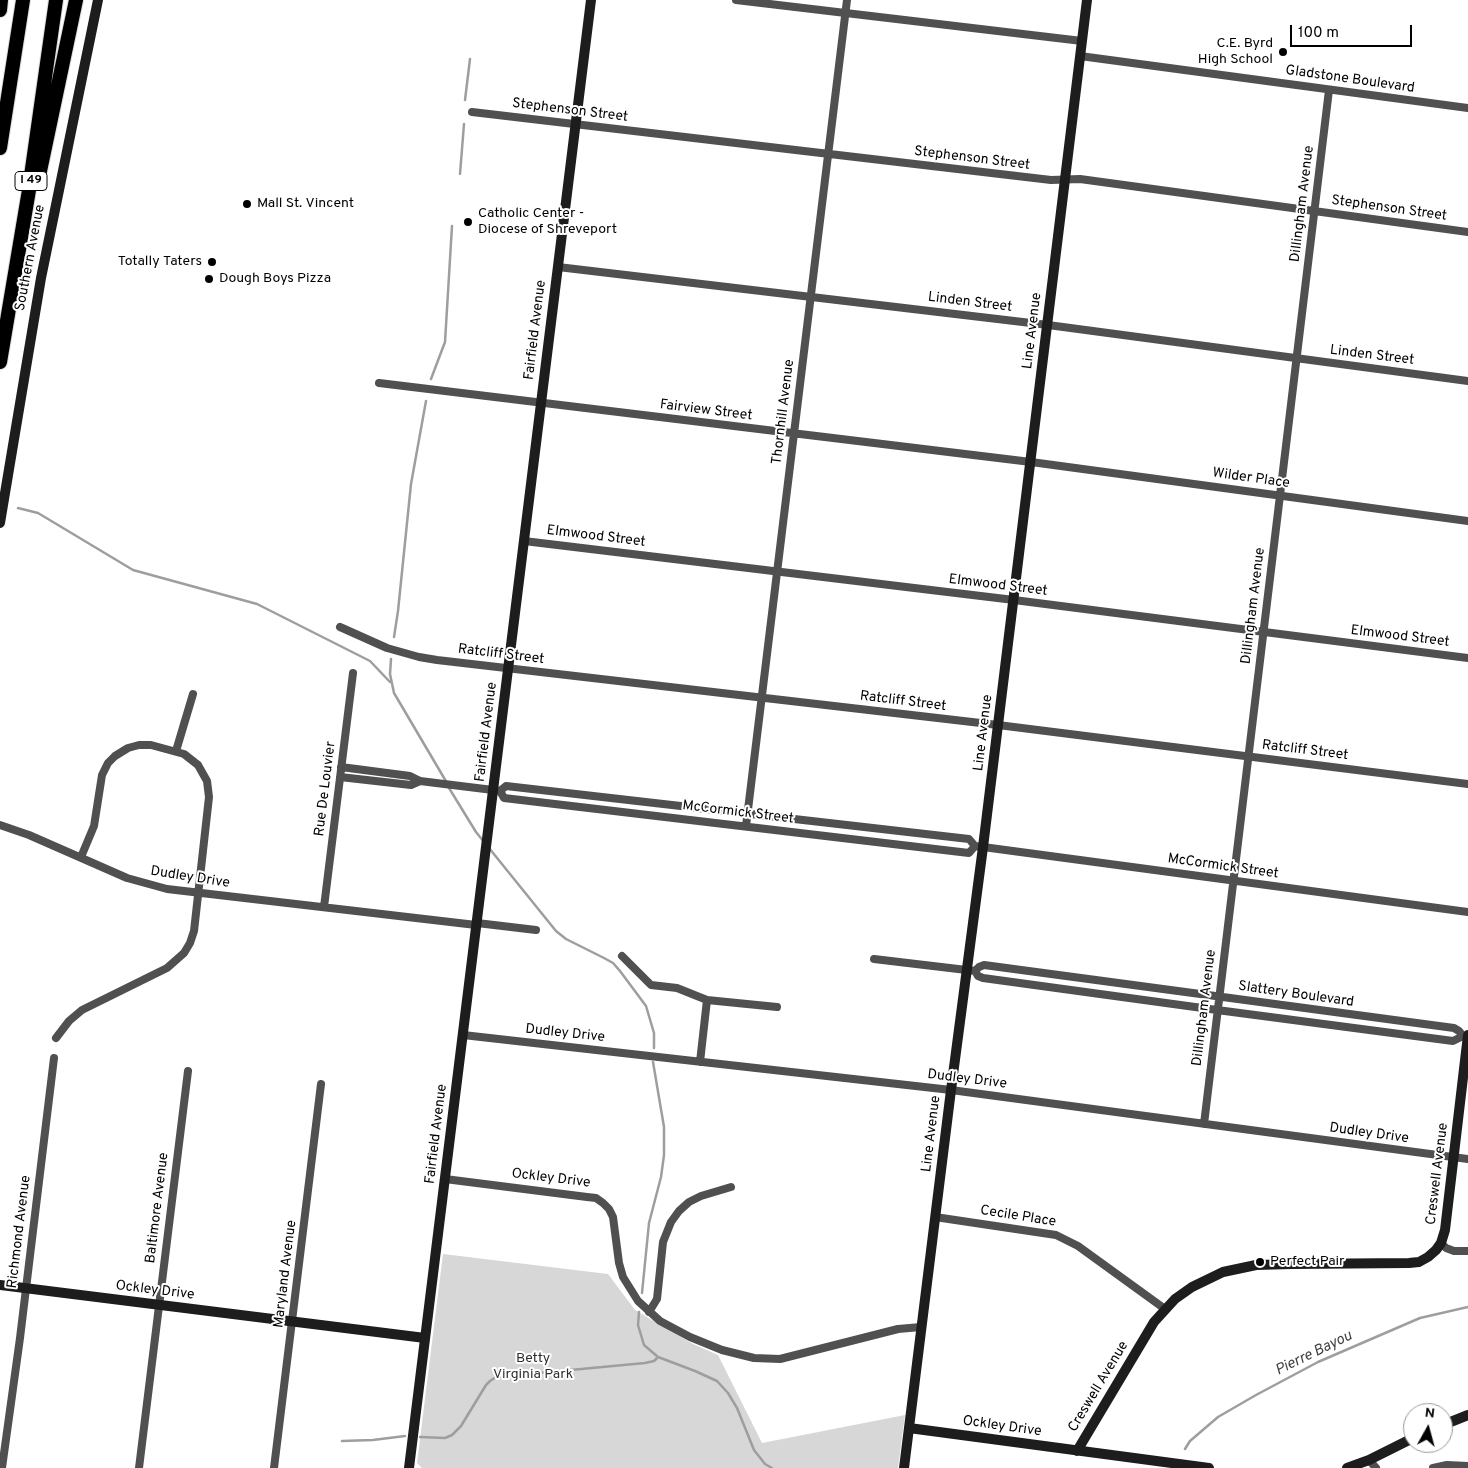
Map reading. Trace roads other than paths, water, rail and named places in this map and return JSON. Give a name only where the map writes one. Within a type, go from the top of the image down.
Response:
[{"type":"highway","points":[[0,10],[1,0]]},
{"type":"highway","points":[[0,148],[23,0]]},
{"type":"highway","name":"I 49","points":[[0,362],[30,190],[56,0]]},
{"type":"highway","points":[[7,318],[45,151],[76,0]]},
{"type":"street","name":"Southern Avenue","points":[[0,522],[41,278],[98,0]]},
{"type":"street","name":"Fairfield Avenue","points":[[409,1468],[476,924],[488,833],[497,790],[524,541],[591,0]]},
{"type":"street","points":[[736,0],[1082,41]]},
{"type":"street","name":"Thornhill Avenue","points":[[746,826],[848,0]]},
{"type":"street","name":"Line Avenue","points":[[904,1468],[951,1090],[971,970],[979,847],[998,725],[1014,600],[1087,0]]},
{"type":"street","name":"Gladstone Boulevard","points":[[1080,56],[1468,108]]},
{"type":"street","name":"Dillingham Avenue","points":[[1204,1124],[1329,90]]},
{"type":"street","name":"Stephenson Street","points":[[472,112],[1051,180],[1080,180],[1468,232]]},
{"type":"street","name":"Linden Street","points":[[558,267],[1048,325],[1468,381]]},
{"type":"street","name":"Fairview Street","points":[[379,383],[794,435],[1031,462]]},
{"type":"street","name":"Wilder Place","points":[[1031,462],[1468,521]]},
{"type":"street","name":"Elmwood Street","points":[[524,541],[1014,600],[1468,658]]},
{"type":"street","name":"Ratcliff Street","points":[[340,627],[387,648],[419,657],[998,725],[1468,784]]},
{"type":"street","name":"Rue De Louvier","points":[[324,907],[353,673]]},
{"type":"street","points":[[176,751],[193,694]]},
{"type":"street","points":[[56,1038],[69,1020],[82,1010],[176,962],[190,943],[194,931],[208,808],[208,786],[205,776],[198,765],[188,756],[151,745],[128,748],[111,760],[102,775],[94,826],[81,857]]},
{"type":"street","points":[[341,767],[410,776],[420,781],[497,790]]},
{"type":"street","points":[[340,777],[411,785],[420,781]]},
{"type":"street","name":"McCormick Street","points":[[979,847],[968,853],[504,798],[497,790],[506,786],[969,839],[979,847],[1468,912]]},
{"type":"street","points":[[616,811],[618,799]]},
{"type":"street","name":"Dudley Drive","points":[[0,826],[29,835],[136,881],[167,889],[536,930]]},
{"type":"street","points":[[864,840],[866,827]]},
{"type":"street","points":[[622,956],[647,983],[655,986],[677,988],[706,1000],[776,1008]]},
{"type":"street","name":"Slattery Boulevard","points":[[874,959],[971,970],[984,965],[1454,1028],[1467,1036]]},
{"type":"street","name":"Slattery Boulevard","points":[[971,970],[983,978],[1217,1010],[1453,1041],[1467,1036]]},
{"type":"street","points":[[700,1062],[706,1000]]},
{"type":"street","name":"Dudley Drive","points":[[463,1035],[951,1090],[1468,1159]]},
{"type":"street","name":"Creswell Avenue","points":[[1077,1451],[1148,1330],[1165,1309],[1192,1287],[1210,1277],[1236,1269],[1269,1264],[1409,1263],[1419,1262],[1436,1250],[1441,1243],[1445,1230],[1467,1036]]},
{"type":"street","name":"Richmond Avenue","points":[[2,1468],[54,1058]]},
{"type":"street","name":"Baltimore Avenue","points":[[138,1468],[188,1071]]},
{"type":"street","name":"Maryland Avenue","points":[[274,1468],[322,1084]]},
{"type":"street","name":"Ockley Drive","points":[[445,1179],[596,1198],[604,1203],[613,1217],[619,1263],[623,1277],[632,1294],[660,1321],[690,1337],[722,1350],[743,1356],[772,1360],[792,1357],[898,1329],[921,1327]]},
{"type":"street","points":[[649,1312],[657,1299],[663,1242],[670,1222],[689,1202],[701,1196],[731,1187]]},
{"type":"street","name":"Cecile Place","points":[[935,1217],[1056,1235],[1078,1246],[1165,1309]]},
{"type":"street","points":[[1441,1243],[1446,1248],[1454,1251],[1468,1251]]},
{"type":"street","name":"Ockley Drive","points":[[0,1285],[425,1338]]},
{"type":"street","points":[[1453,1421],[1468,1415]]},
{"type":"street","name":"Ockley Drive","points":[[909,1428],[1210,1468]]},
{"type":"street","points":[[1347,1468],[1369,1460],[1403,1443]]},
{"type":"street","points":[[1369,1460],[1376,1468]]},
{"type":"street","points":[[1433,1468],[1447,1465],[1468,1466]]},
{"type":"waterway","points":[[465,100],[470,59]]},
{"type":"waterway","points":[[460,174],[464,124]]},
{"type":"waterway","points":[[431,379],[445,342],[452,226]]},
{"type":"waterway","points":[[394,637],[411,484],[426,401]]},
{"type":"waterway","points":[[18,508],[38,513],[133,570],[257,604],[370,661],[390,682]]},
{"type":"waterway","points":[[391,659],[390,674],[394,693],[447,783]]},
{"type":"waterway","points":[[449,788],[484,842]]},
{"type":"waterway","points":[[489,848],[556,931],[566,939],[613,963],[620,971],[646,1006],[654,1033],[654,1048]]},
{"type":"waterway","points":[[642,1293],[649,1223],[661,1177],[664,1155],[664,1127],[653,1062]]},
{"type":"waterway","name":"Pierre Bayou","points":[[1185,1449],[1190,1441],[1218,1417],[1318,1362],[1420,1318],[1468,1307]]},
{"type":"waterway","points":[[639,1312],[638,1325],[644,1345],[658,1357],[717,1381],[728,1393],[737,1408],[754,1450],[765,1464],[772,1468]]},
{"type":"waterway","points":[[420,1437],[445,1438],[452,1435],[461,1426],[486,1385],[496,1377],[645,1363],[654,1361],[658,1357]]},
{"type":"waterway","points":[[342,1441],[405,1436]]},
{"type":"place","name":"C.E. Byrd High School","points":[[1283,52]]},
{"type":"place","name":"Mall St. Vincent","points":[[247,204]]},
{"type":"place","name":"Catholic Center - Diocese of Shreveport","points":[[468,222]]},
{"type":"place","name":"Totally Taters","points":[[212,262]]},
{"type":"place","name":"Dough Boys Pizza","points":[[209,279]]},
{"type":"place","name":"Perfect Pair","points":[[1260,1262]]},
{"type":"park label","name":"Betty Virginia Park","points":[[533,1368]]}]
